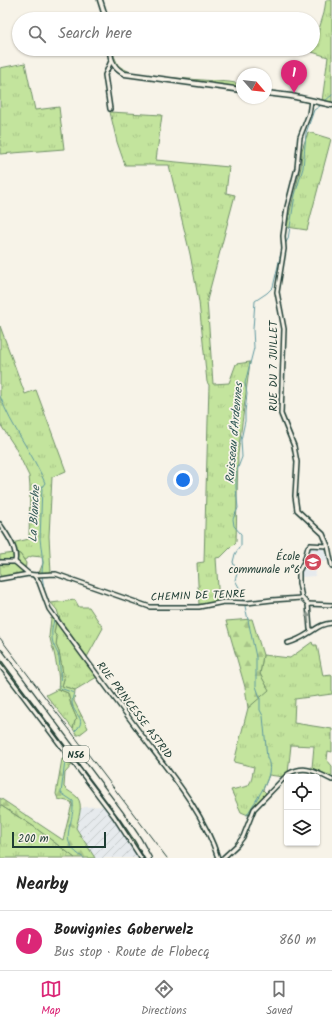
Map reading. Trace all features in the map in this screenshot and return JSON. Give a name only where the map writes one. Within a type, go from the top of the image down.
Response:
[{"type":"highway","name":"N56","points":[[0,654],[121,815],[148,858]]},
{"type":"street","points":[[100,0],[104,12]]},
{"type":"street","points":[[110,108],[105,76],[111,61],[111,56]]},
{"type":"street","points":[[111,61],[120,71],[131,75],[236,89]]},
{"type":"street","points":[[272,94],[332,105]]},
{"type":"street","name":"RUE DU 7 JUILLET","points":[[311,101],[309,114],[300,137],[297,168],[287,207],[283,236],[284,249],[278,279],[277,292],[284,329],[281,414],[294,446],[297,462],[295,496],[297,510],[323,534],[329,548],[332,566]]},
{"type":"street","points":[[0,524],[11,543],[15,556],[15,562],[0,562]]},
{"type":"street","points":[[312,630],[310,629],[309,625],[308,604],[302,598],[298,571],[304,562],[308,547],[310,545],[329,548]]},
{"type":"street","name":"CHEMIN DE TENRE","points":[[15,562],[29,574]]},
{"type":"street","name":"CHEMIN DE TENRE","points":[[0,579],[29,574],[58,575],[150,606],[198,607],[224,602],[244,603],[302,598]]},
{"type":"street","name":"RUE PRINCESSE ASTRID","points":[[34,575],[39,582],[49,609],[174,778],[196,811],[213,843],[218,858]]},
{"type":"street","points":[[308,604],[332,605]]},
{"type":"street","points":[[288,643],[309,633],[312,630],[332,623]]},
{"type":"street","points":[[0,664],[114,816],[141,858]]},
{"type":"street","points":[[223,858],[243,837],[254,809],[288,774],[294,771],[307,769],[332,780]]},
{"type":"shaded area","name":"École communale n°6","points":[[319,546],[324,547],[328,561],[319,562],[319,569],[316,569],[315,576],[301,577],[302,567],[310,548]]},
{"type":"shaded area","points":[[104,806],[125,835],[139,858],[95,858],[76,828],[80,809],[85,807]]},
{"type":"green space","points":[[326,0],[332,0],[332,104],[322,101],[328,57],[320,54],[320,26]]},
{"type":"green space","points":[[113,56],[118,65],[132,73],[162,77],[229,82],[236,83],[236,87],[126,73],[120,68],[116,63]]},
{"type":"green space","points":[[25,63],[35,110],[59,107],[64,149],[0,154],[0,68]]},
{"type":"green space","points":[[110,112],[162,115],[156,160],[229,167],[226,193],[235,195],[207,300],[213,384],[229,383],[236,364],[250,362],[238,454],[236,542],[221,557],[216,558],[219,602],[199,605],[197,563],[204,562],[209,385],[207,382],[199,302],[190,254],[169,165],[125,165],[117,142]]},
{"type":"green space","points":[[308,132],[331,139],[307,230],[287,227],[301,167],[302,150]]},
{"type":"green space","points":[[0,326],[25,394],[36,390],[66,471],[52,477],[49,536],[51,573],[39,573],[43,563],[42,557],[32,556],[24,560],[20,554],[16,554],[12,543],[29,539],[30,487],[29,476],[15,447],[0,424]]},
{"type":"green space","points":[[14,553],[20,554],[26,563],[25,573],[0,577],[0,555]]},
{"type":"green space","points":[[75,600],[79,607],[89,607],[103,628],[87,657],[60,619],[57,610],[51,603]]},
{"type":"green space","points":[[51,618],[56,621],[54,633],[57,637],[56,645],[59,652],[64,679],[62,686],[75,690],[74,701],[88,728],[79,735],[77,735],[73,729],[77,719],[68,693],[58,689],[59,681],[57,669],[54,652],[49,637]]},
{"type":"green space","points":[[252,619],[263,655],[260,674],[269,690],[248,708],[245,687],[226,621]]},
{"type":"green space","points":[[56,621],[97,677],[75,690],[62,686],[64,679],[59,652],[56,645],[57,637],[54,633]]},
{"type":"green space","points":[[312,642],[313,645],[317,645],[323,676],[332,675],[332,694],[295,699],[294,723],[332,729],[332,752],[328,751],[327,760],[332,766],[332,777],[312,768],[314,746],[291,745],[288,773],[284,774],[283,777],[269,775],[263,790],[266,793],[248,815],[241,812],[231,790],[248,786],[251,781],[254,767],[234,762],[248,708],[268,690],[260,674],[263,655],[290,658]]},
{"type":"green space","points":[[0,659],[132,835],[145,858],[142,858],[120,821],[0,663]]},
{"type":"green space","points":[[58,689],[68,693],[77,719],[73,729],[46,695]]},
{"type":"green space","points":[[62,759],[67,759],[72,765],[65,773],[64,787],[77,797],[80,804],[80,812],[76,828],[95,858],[75,858],[33,826],[0,805],[0,798],[63,840],[72,804],[71,802],[58,799],[56,794]]},
{"type":"green space","points":[[0,805],[33,826],[75,858],[0,858]]},
{"type":"waterway","name":"Ruisseau d'Ardennes","points":[[325,101],[332,95]]},
{"type":"waterway","name":"Ruisseau d'Ardennes","points":[[285,244],[288,239],[295,195],[303,168],[306,133],[314,110],[320,106]]},
{"type":"waterway","name":"Ruisseau d'Ardennes","points":[[243,600],[241,591],[235,580],[237,574],[233,562],[235,554],[241,545],[241,534],[234,526],[233,519],[238,508],[236,473],[242,457],[241,440],[245,421],[247,394],[245,383],[254,348],[253,329],[255,301],[273,287],[282,249]]},
{"type":"waterway","name":"La Blanche","points":[[0,396],[10,418],[45,483],[42,487],[40,539],[43,562],[42,572]]},
{"type":"waterway","points":[[42,576],[45,595]]},
{"type":"waterway","points":[[49,605],[56,615]]},
{"type":"waterway","name":"Ruisseau d'Ardennes","points":[[245,606],[256,657],[256,686],[260,698],[260,710],[263,716],[269,765],[269,772],[264,787],[247,815]]},
{"type":"waterway","name":"La Blanche","points":[[54,620],[52,639],[59,656],[60,688],[74,693],[72,702],[73,707],[81,723],[75,731]]},
{"type":"waterway","name":"La Blanche","points":[[65,761],[61,793],[73,801],[68,839],[70,846],[75,852],[84,858]]},
{"type":"railway","points":[[0,638],[167,858]]},
{"type":"place","name":"Bouvignies Goberwelz","points":[[294,93]]},
{"type":"place","name":"École communale n°6","points":[[313,562]]}]
